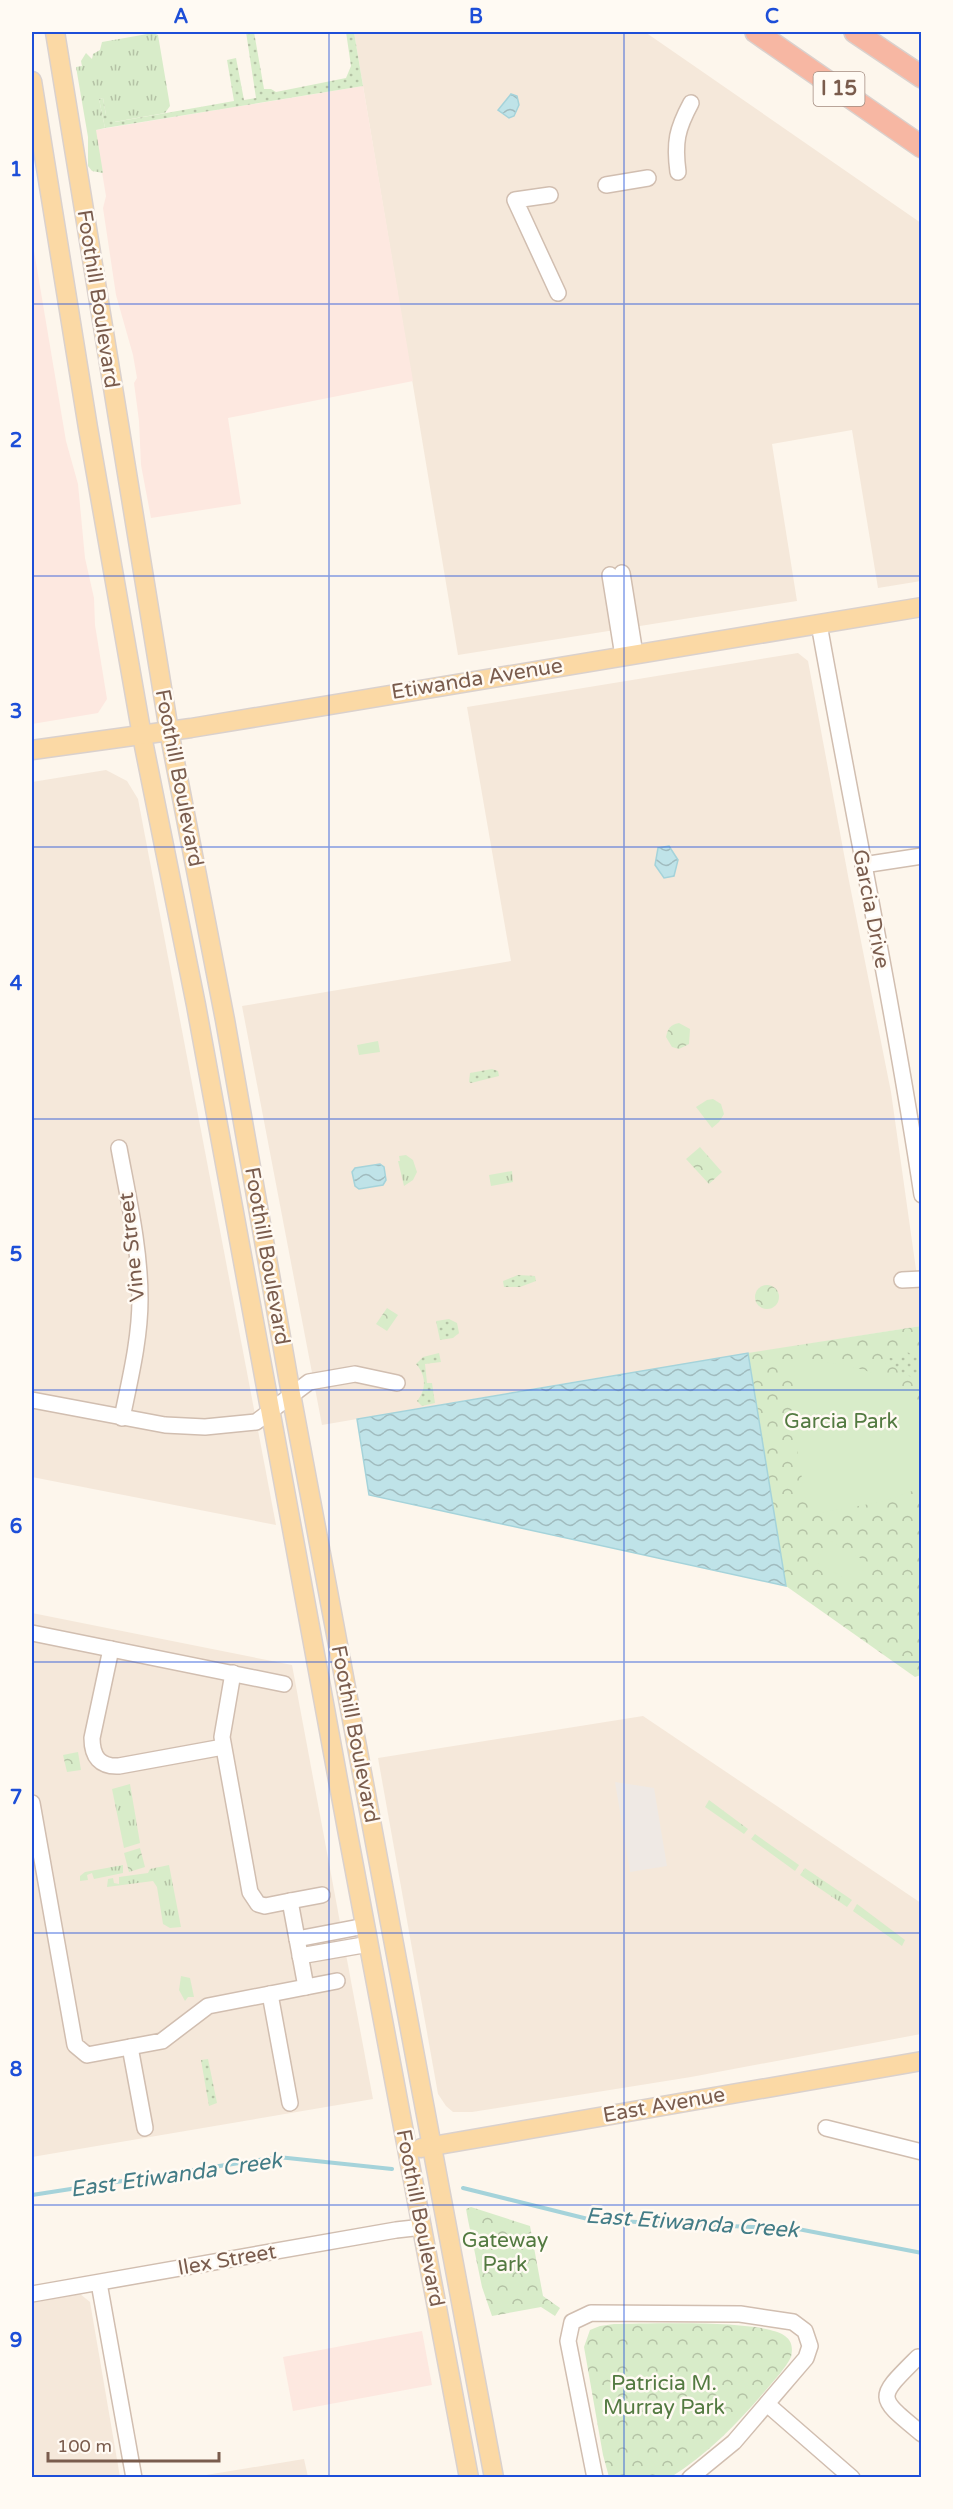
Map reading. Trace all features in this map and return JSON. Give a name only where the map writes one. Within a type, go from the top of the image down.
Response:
[{"type":"highway","name":"I 15","points":[[756,32],[921,147]]},
{"type":"highway","name":"I 15","points":[[855,32],[921,77]]},
{"type":"main road","name":"Foothill Boulevard","points":[[55,32],[169,731],[494,2478]]},
{"type":"main road","name":"Foothill Boulevard","points":[[32,81],[88,428],[142,736],[196,1005],[469,2478]]},
{"type":"main road","name":"Etiwanda Avenue","points":[[32,750],[142,736],[921,607]]},
{"type":"main road","name":"East Avenue","points":[[408,2150],[921,2061]]},
{"type":"street","points":[[678,172],[676,140],[679,125],[691,103]]},
{"type":"street","points":[[606,185],[648,178]]},
{"type":"street","points":[[550,195],[514,200],[558,292]]},
{"type":"street","points":[[616,574],[629,655]]},
{"type":"street","name":"Garcia Drive","points":[[819,624],[862,865],[903,1069],[921,1195]]},
{"type":"street","points":[[862,865],[921,856]]},
{"type":"street","name":"Vine Street","points":[[119,1148],[135,1235],[140,1300],[135,1350],[122,1418]]},
{"type":"street","points":[[902,1280],[921,1279]]},
{"type":"street","points":[[32,1400],[165,1425],[205,1427],[256,1422],[309,1382],[355,1374],[397,1383]]},
{"type":"street","points":[[32,1633],[284,1684]]},
{"type":"street","points":[[111,1649],[92,1738],[92,1749],[96,1757],[105,1765],[119,1766],[223,1747]]},
{"type":"street","points":[[233,1673],[222,1737],[253,1900],[265,1906],[322,1895]]},
{"type":"street","points":[[32,1803],[75,2045],[87,2055],[162,2042],[208,2006],[337,1981]]},
{"type":"street","points":[[290,1901],[306,1987]]},
{"type":"street","points":[[296,1935],[336,1932],[365,1926]]},
{"type":"street","points":[[300,1956],[369,1944]]},
{"type":"street","points":[[270,1994],[291,2103]]},
{"type":"street","points":[[130,2047],[145,2128]]},
{"type":"street","points":[[826,2128],[921,2152]]},
{"type":"street","name":"Ilex Street","points":[[32,2294],[396,2229],[423,2227]]},
{"type":"street","points":[[99,2283],[134,2478]]},
{"type":"street","points":[[595,2478],[567,2341],[572,2322],[591,2313],[740,2314],[792,2322],[805,2331],[810,2346],[806,2358],[734,2442],[690,2478]]},
{"type":"street","points":[[918,2357],[889,2386],[886,2396],[891,2408],[921,2434]]},
{"type":"street","points":[[767,2404],[852,2478]]},
{"type":"shaded area","points":[[354,32],[645,32],[921,223],[921,581],[878,588],[852,430],[772,444],[797,601],[458,655]]},
{"type":"shaded area","points":[[363,86],[413,381],[228,418],[241,504],[151,518],[141,465],[134,383],[137,378],[116,295],[103,208],[106,196],[95,130]]},
{"type":"shaded area","points":[[32,239],[66,441],[78,484],[85,558],[94,598],[95,625],[107,699],[98,713],[32,724]]},
{"type":"shaded area","points":[[798,653],[808,661],[891,1092],[921,1305],[921,1326],[322,1425],[242,1006],[511,961],[467,707]]},
{"type":"shaded area","points":[[106,770],[127,781],[138,799],[276,1525],[32,1477],[32,782]]},
{"type":"shaded area","points":[[32,1613],[292,1665],[373,2099],[32,2157]]},
{"type":"shaded area","points":[[643,1716],[921,1903],[921,2034],[691,2077],[472,2112],[453,2112],[438,2094],[378,1758]]},
{"type":"shaded area","points":[[615,1782],[654,1788],[667,1866],[630,1872]]},
{"type":"shaded area","points":[[80,2294],[90,2302],[120,2477],[32,2477],[32,2303]]},
{"type":"shaded area","points":[[422,2331],[432,2385],[293,2411],[283,2357]]},
{"type":"shaded area","points":[[304,2459],[308,2477],[194,2477]]},
{"type":"green space","points":[[246,32],[254,32],[264,89],[276,92],[346,78],[351,66],[346,32],[354,32],[363,86],[105,128],[99,99],[103,98],[106,115],[112,114],[115,122],[234,101],[227,60],[236,58],[244,100],[256,98]]},
{"type":"green space","points":[[153,33],[158,35],[170,106],[165,113],[114,122],[106,115],[103,98],[99,99],[105,128],[96,130],[103,173],[92,171],[88,166],[88,137],[76,67],[82,66],[81,61],[86,53],[92,59],[93,54],[100,50],[102,42]]},
{"type":"green space","points":[[679,1023],[690,1029],[689,1044],[679,1049],[672,1047],[666,1037],[670,1027]]},
{"type":"green space","points":[[378,1041],[380,1052],[359,1055],[357,1045]]},
{"type":"green space","points":[[492,1069],[498,1071],[499,1076],[469,1082],[470,1073]]},
{"type":"green space","points":[[713,1099],[721,1104],[724,1114],[712,1128],[696,1107]]},
{"type":"green space","points":[[700,1147],[722,1172],[709,1184],[686,1159]]},
{"type":"green space","points":[[406,1155],[413,1160],[417,1172],[413,1180],[404,1186],[398,1161],[400,1161],[399,1156]]},
{"type":"green space","points":[[512,1171],[513,1182],[491,1186],[489,1175]]},
{"type":"green space","points":[[518,1275],[535,1276],[536,1281],[520,1287],[504,1287],[503,1281]]},
{"type":"green space","points":[[767,1285],[772,1286],[778,1292],[778,1302],[772,1308],[767,1309],[762,1308],[756,1302],[755,1297],[756,1292],[762,1286]]},
{"type":"green space","points":[[387,1308],[398,1315],[387,1331],[376,1324]]},
{"type":"green space","points":[[449,1319],[457,1323],[459,1333],[453,1338],[440,1340],[436,1321]]},
{"type":"green space","name":"Garcia Park","points":[[921,1326],[921,1675],[915,1677],[786,1586],[748,1353]]},
{"type":"green space","points":[[906,1351],[915,1357],[921,1356],[921,1380],[900,1373],[894,1366],[882,1362],[884,1356],[895,1359]]},
{"type":"green space","points":[[439,1353],[441,1362],[425,1364],[427,1383],[432,1383],[435,1403],[422,1406],[417,1401],[424,1382],[416,1364],[423,1357]]},
{"type":"green space","points":[[821,1362],[849,1366],[876,1374],[899,1388],[921,1407],[921,1488],[881,1502],[819,1513],[806,1503],[796,1442],[794,1363]]},
{"type":"green space","points":[[829,1540],[867,1562],[855,1584],[816,1562]]},
{"type":"green space","points":[[78,1752],[81,1770],[67,1772],[63,1755]]},
{"type":"green space","points":[[130,1784],[140,1843],[124,1848],[112,1789]]},
{"type":"green space","points":[[709,1800],[748,1829],[744,1834],[705,1807]]},
{"type":"green space","points":[[755,1834],[799,1865],[795,1871],[751,1839]]},
{"type":"green space","points":[[140,1848],[145,1867],[129,1872],[124,1853]]},
{"type":"green space","points":[[123,1865],[123,1873],[94,1879],[92,1873],[87,1875],[88,1880],[80,1881],[80,1876],[85,1872]]},
{"type":"green space","points":[[169,1865],[181,1927],[170,1928],[163,1924],[157,1887],[153,1881],[107,1887],[108,1879],[113,1878],[114,1883],[119,1884],[119,1877],[148,1873],[150,1869]]},
{"type":"green space","points":[[805,1868],[852,1900],[847,1907],[800,1875]]},
{"type":"green space","points":[[857,1904],[905,1940],[902,1946],[853,1911]]},
{"type":"green space","points":[[181,1976],[190,1978],[194,1997],[188,1997],[185,2001],[179,1990]]},
{"type":"green space","points":[[208,2059],[217,2103],[209,2106],[201,2060]]},
{"type":"green space","name":"Gateway Park","points":[[471,2207],[530,2226],[543,2296],[560,2308],[555,2316],[541,2307],[492,2316],[482,2287],[468,2220],[466,2209]]},
{"type":"green space","name":"Patricia M. Murray Park","points":[[614,2324],[703,2324],[754,2327],[785,2336],[791,2342],[792,2354],[783,2370],[745,2414],[710,2448],[685,2468],[671,2477],[609,2477],[584,2347],[590,2330]]},
{"type":"water","points":[[511,94],[517,96],[519,105],[514,116],[509,118],[498,110]]},
{"type":"water","points":[[669,846],[678,860],[674,876],[664,878],[655,865],[658,848]]},
{"type":"water","points":[[380,1164],[384,1167],[386,1180],[383,1185],[359,1189],[355,1186],[352,1172],[355,1168]]},
{"type":"water","points":[[748,1353],[786,1586],[369,1495],[357,1419]]},
{"type":"waterway","name":"East Etiwanda Creek","points":[[32,2195],[278,2157],[392,2169]]},
{"type":"waterway","name":"East Etiwanda Creek","points":[[463,2188],[592,2220],[798,2229],[922,2253]]}]
